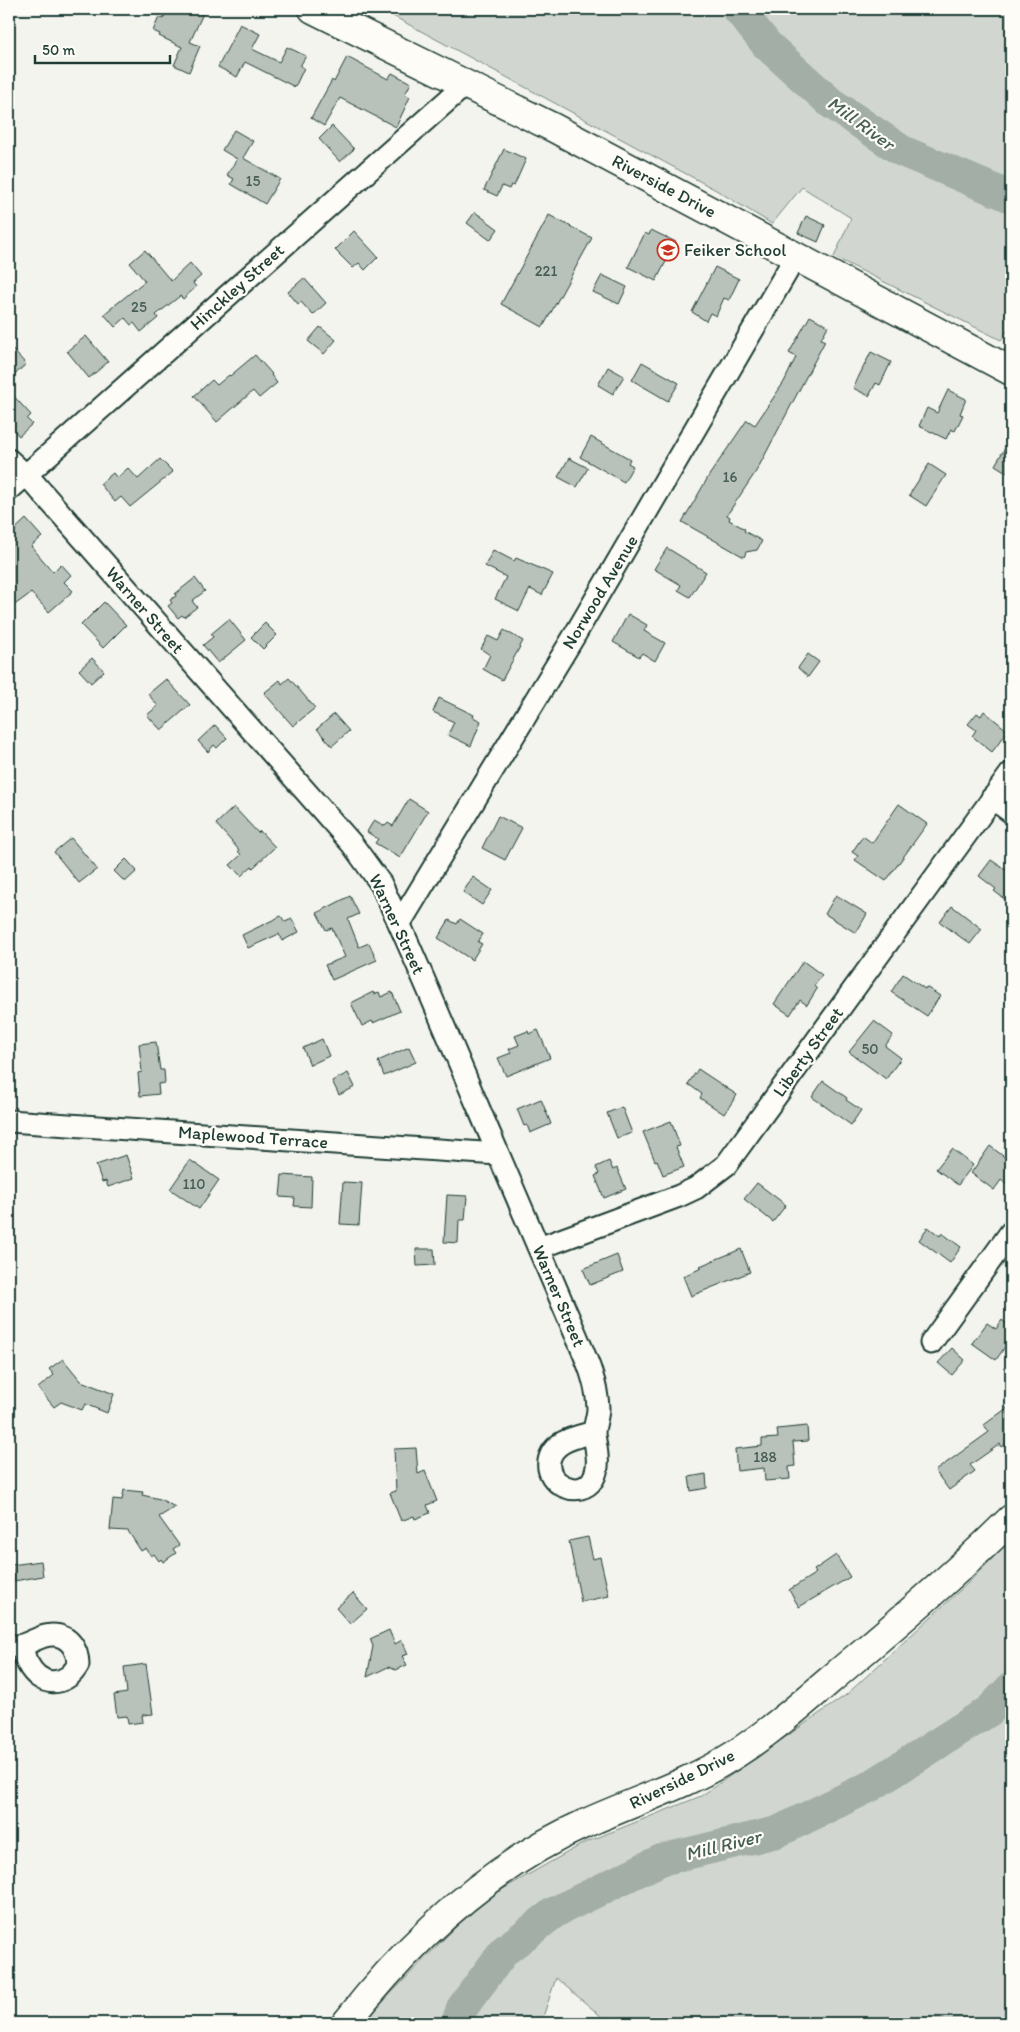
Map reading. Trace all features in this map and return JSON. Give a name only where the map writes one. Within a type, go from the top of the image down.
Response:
[{"type":"street","name":"Riverside Drive","points":[[313,9],[633,169],[1011,372]]},
{"type":"street","name":"Hinckley Street","points":[[9,490],[466,84]]},
{"type":"street","name":"Norwood Avenue","points":[[400,924],[573,638],[796,256]]},
{"type":"street","name":"Warner Street","points":[[9,460],[362,855],[381,884],[400,924],[585,1356],[596,1387],[598,1410],[594,1432]]},
{"type":"street","name":"Liberty Street","points":[[539,1248],[679,1196],[696,1188],[726,1165],[1011,773]]},
{"type":"street","points":[[992,798],[1011,812]]},
{"type":"street","name":"Maplewood Terrace","points":[[9,1121],[498,1154]]},
{"type":"street","points":[[931,1343],[1011,1232]]},
{"type":"street","name":"Riverside Drive","points":[[346,2023],[405,1953],[458,1904],[484,1884],[536,1848],[684,1782],[717,1765],[755,1741],[895,1625],[962,1566],[1011,1519]]},
{"type":"shaded area","points":[[380,9],[1011,9],[1011,326],[1001,340],[834,257],[851,218],[802,187],[772,224],[716,190]]},
{"type":"shaded area","points":[[1011,1539],[1011,2023],[609,2023],[556,1978],[541,2023],[362,2023],[480,1902],[584,1843],[701,1796],[846,1695],[969,1582]]},
{"type":"building","points":[[168,9],[205,9],[190,42],[200,46],[189,72],[174,65],[182,47],[153,31],[159,17],[163,19]]},
{"type":"building","points":[[240,24],[260,34],[252,49],[279,62],[287,47],[306,56],[300,66],[304,68],[295,87],[245,62],[237,77],[218,67]]},
{"type":"building","points":[[347,57],[388,79],[392,73],[411,83],[405,94],[410,97],[396,127],[340,98],[324,126],[311,118],[332,80],[334,82]]},
{"type":"building","points":[[332,126],[354,149],[340,162],[319,139]]},
{"type":"building","points":[[234,130],[253,141],[243,158],[280,179],[265,204],[231,184],[234,179],[227,175],[237,159],[222,150]]},
{"type":"building","points":[[504,149],[526,159],[514,186],[511,185],[509,189],[502,186],[497,196],[484,190]]},
{"type":"building","points":[[475,212],[498,229],[490,240],[467,223]]},
{"type":"building","points":[[549,215],[592,238],[543,327],[501,304]]},
{"type":"building","points":[[806,216],[825,225],[818,242],[798,233]]},
{"type":"building","points":[[651,230],[676,242],[656,281],[628,267],[645,233],[649,235]]},
{"type":"building","points":[[354,231],[378,257],[365,270],[359,263],[353,268],[335,250]]},
{"type":"building","points":[[145,250],[171,281],[190,263],[201,276],[193,283],[196,287],[183,299],[180,296],[156,315],[158,318],[141,332],[134,323],[131,325],[125,318],[115,327],[104,314],[145,281],[130,263]]},
{"type":"building","points":[[715,267],[739,279],[729,300],[724,298],[716,316],[710,313],[706,321],[692,312]]},
{"type":"building","points":[[602,275],[627,287],[619,304],[593,292]]},
{"type":"building","points":[[304,278],[326,303],[313,315],[301,302],[298,304],[288,292]]},
{"type":"building","points":[[810,316],[828,326],[821,339],[825,341],[757,470],[727,515],[730,517],[729,520],[762,541],[757,550],[746,552],[744,557],[682,522],[710,474],[747,420],[755,425],[784,382],[796,357],[789,353]]},
{"type":"building","points":[[320,327],[336,340],[324,354],[308,341]]},
{"type":"building","points":[[86,336],[108,362],[89,378],[67,351]]},
{"type":"building","points":[[9,346],[26,364],[9,380]]},
{"type":"building","points":[[871,352],[891,362],[880,385],[876,383],[869,396],[853,388]]},
{"type":"building","points":[[255,355],[272,374],[277,383],[259,398],[253,391],[217,422],[194,396],[212,380],[217,385]]},
{"type":"building","points":[[642,362],[679,383],[668,401],[632,380]]},
{"type":"building","points":[[608,367],[624,376],[613,394],[598,385]]},
{"type":"building","points":[[948,390],[966,399],[960,414],[963,415],[955,431],[951,429],[946,439],[919,426],[927,408],[937,413]]},
{"type":"building","points":[[9,391],[31,415],[27,419],[32,424],[19,436],[9,425]]},
{"type":"building","points":[[591,437],[630,459],[628,463],[633,466],[624,482],[580,457]]},
{"type":"building","points":[[1011,438],[1011,475],[995,465]]},
{"type":"building","points":[[569,458],[588,468],[577,487],[558,477]]},
{"type":"building","points":[[160,459],[173,472],[130,507],[121,497],[115,502],[100,484],[113,473],[117,478],[128,468],[138,479]]},
{"type":"building","points":[[929,464],[946,475],[926,506],[909,495]]},
{"type":"building","points":[[26,519],[42,537],[31,546],[53,572],[61,564],[71,575],[64,582],[73,591],[49,612],[31,593],[9,609],[9,535]]},
{"type":"building","points":[[667,548],[706,572],[690,597],[678,590],[681,585],[654,569]]},
{"type":"building","points":[[493,550],[514,561],[516,558],[553,574],[542,595],[530,589],[519,611],[495,599],[506,577],[485,566]]},
{"type":"building","points":[[195,578],[205,591],[192,601],[197,607],[184,617],[182,615],[178,618],[168,606],[172,603],[170,600]]},
{"type":"building","points":[[104,602],[126,625],[103,648],[81,625]]},
{"type":"building","points":[[628,614],[647,625],[644,631],[665,643],[655,661],[642,653],[639,657],[613,642]]},
{"type":"building","points":[[229,619],[246,640],[218,663],[203,645],[213,637],[211,634]]},
{"type":"building","points":[[265,623],[277,635],[263,649],[251,637]]},
{"type":"building","points":[[504,630],[523,641],[502,680],[483,669],[490,655],[481,649],[488,636],[498,641]]},
{"type":"building","points":[[808,654],[819,662],[808,677],[798,668]]},
{"type":"building","points":[[92,658],[104,671],[91,683],[79,670]]},
{"type":"building","points":[[289,678],[315,708],[293,726],[264,693],[280,680],[282,684]]},
{"type":"building","points":[[166,679],[190,705],[161,730],[147,715],[158,706],[148,694]]},
{"type":"building","points":[[439,698],[474,715],[473,717],[481,721],[471,746],[448,735],[454,722],[433,712]]},
{"type":"building","points":[[984,711],[1008,731],[992,752],[972,736],[976,730],[968,724],[977,713],[981,716]]},
{"type":"building","points":[[334,714],[349,731],[332,746],[317,729]]},
{"type":"building","points":[[215,725],[227,738],[217,748],[214,745],[208,752],[198,741]]},
{"type":"building","points":[[409,799],[428,811],[400,858],[375,843],[378,839],[367,832],[374,820],[385,826],[388,823],[393,826]]},
{"type":"building","points":[[899,804],[927,824],[886,881],[855,860],[858,856],[852,852],[863,836],[872,843]]},
{"type":"building","points":[[234,807],[258,833],[260,831],[275,847],[253,868],[252,866],[241,876],[230,865],[241,855],[239,850],[216,824]]},
{"type":"building","points":[[498,816],[522,828],[505,860],[482,848]]},
{"type":"building","points":[[71,838],[97,869],[79,883],[54,852]]},
{"type":"building","points":[[126,859],[137,871],[125,882],[114,871]]},
{"type":"building","points":[[991,860],[1009,872],[1011,868],[1011,904],[979,876]]},
{"type":"building","points":[[473,877],[492,890],[482,905],[463,892]]},
{"type":"building","points":[[836,895],[867,914],[856,933],[825,914]]},
{"type":"building","points":[[350,896],[359,914],[348,919],[359,947],[369,943],[377,960],[332,980],[325,965],[345,957],[332,928],[326,930],[317,913]]},
{"type":"building","points":[[952,906],[982,929],[970,944],[940,922]]},
{"type":"building","points":[[281,916],[285,922],[292,919],[299,932],[282,941],[279,934],[248,948],[242,935]]},
{"type":"building","points":[[460,919],[483,934],[478,942],[482,944],[472,960],[438,938],[449,920],[457,924]]},
{"type":"building","points":[[803,961],[822,975],[814,986],[817,989],[807,1005],[800,1000],[790,1015],[774,1004]]},
{"type":"building","points":[[903,974],[925,989],[926,987],[940,996],[927,1016],[891,992]]},
{"type":"building","points":[[373,992],[374,994],[379,992],[381,997],[392,992],[400,1011],[362,1026],[351,1003]]},
{"type":"building","points":[[874,1021],[893,1035],[885,1046],[901,1058],[886,1079],[849,1052]]},
{"type":"building","points":[[538,1030],[550,1058],[506,1076],[498,1058],[511,1053],[509,1049],[519,1045],[515,1036],[528,1031],[529,1034]]},
{"type":"building","points":[[322,1039],[329,1056],[310,1065],[303,1048]]},
{"type":"building","points":[[156,1042],[160,1070],[164,1070],[165,1083],[158,1084],[159,1094],[140,1096],[138,1073],[142,1072],[139,1044]]},
{"type":"building","points":[[409,1047],[416,1062],[384,1076],[378,1061]]},
{"type":"building","points":[[698,1069],[737,1095],[724,1114],[700,1098],[702,1094],[688,1084]]},
{"type":"building","points":[[348,1073],[355,1087],[339,1095],[332,1081]]},
{"type":"building","points":[[823,1081],[861,1110],[851,1125],[812,1097]]},
{"type":"building","points":[[541,1099],[551,1124],[530,1133],[527,1125],[524,1126],[517,1109]]},
{"type":"building","points":[[622,1107],[632,1133],[617,1138],[607,1113]]},
{"type":"building","points":[[671,1121],[680,1146],[676,1147],[684,1167],[663,1175],[643,1132]]},
{"type":"building","points":[[990,1146],[1011,1162],[1011,1188],[1001,1180],[994,1190],[971,1173]]},
{"type":"building","points":[[952,1149],[973,1165],[958,1185],[936,1169]]},
{"type":"building","points":[[126,1155],[134,1178],[108,1187],[106,1181],[102,1182],[96,1165]]},
{"type":"building","points":[[190,1160],[219,1180],[199,1209],[170,1189]]},
{"type":"building","points":[[609,1161],[613,1170],[617,1168],[626,1189],[604,1198],[595,1176],[599,1174],[596,1167]]},
{"type":"building","points":[[282,1175],[312,1177],[311,1207],[294,1206],[295,1198],[280,1197]]},
{"type":"building","points":[[343,1182],[362,1183],[359,1225],[340,1224]]},
{"type":"building","points":[[757,1183],[786,1205],[773,1222],[744,1199]]},
{"type":"building","points":[[447,1195],[467,1196],[465,1220],[459,1220],[458,1243],[444,1242]]},
{"type":"building","points":[[928,1227],[940,1236],[942,1233],[961,1247],[950,1263],[919,1240]]},
{"type":"building","points":[[416,1249],[434,1249],[435,1265],[417,1266]]},
{"type":"building","points":[[741,1249],[750,1272],[691,1296],[683,1276],[702,1268],[700,1266]]},
{"type":"building","points":[[617,1255],[623,1272],[590,1285],[583,1269]]},
{"type":"building","points":[[1002,1320],[1011,1327],[1011,1338],[996,1360],[972,1343],[987,1323],[996,1329]]},
{"type":"building","points":[[952,1348],[965,1360],[952,1375],[938,1363]]},
{"type":"building","points":[[63,1359],[81,1381],[114,1394],[107,1413],[85,1404],[82,1410],[61,1402],[54,1407],[38,1388],[54,1375],[49,1369]]},
{"type":"building","points":[[1011,1405],[1011,1440],[1002,1447],[1000,1444],[970,1465],[975,1471],[949,1490],[935,1471],[989,1432],[984,1425]]},
{"type":"building","points":[[807,1426],[808,1441],[793,1442],[795,1466],[789,1467],[790,1479],[765,1481],[764,1468],[737,1471],[735,1449],[762,1446],[762,1439],[778,1438],[777,1429]]},
{"type":"building","points":[[416,1448],[418,1474],[425,1471],[437,1501],[427,1505],[430,1513],[415,1519],[414,1516],[401,1521],[390,1493],[396,1491],[394,1449]]},
{"type":"building","points":[[706,1474],[707,1488],[691,1491],[689,1477]]},
{"type":"building","points":[[124,1490],[143,1492],[142,1495],[160,1499],[175,1507],[159,1517],[179,1545],[173,1549],[176,1553],[163,1562],[161,1559],[159,1561],[154,1554],[151,1556],[146,1548],[141,1551],[128,1531],[110,1530],[113,1499],[122,1500]]},
{"type":"building","points":[[588,1537],[593,1559],[600,1557],[609,1596],[581,1602],[569,1541]]},
{"type":"building","points":[[836,1555],[850,1577],[799,1607],[789,1590],[816,1573],[814,1570]]},
{"type":"building","points":[[41,1561],[43,1576],[14,1581],[11,1565]]},
{"type":"building","points":[[353,1593],[367,1609],[350,1624],[336,1608]]},
{"type":"building","points":[[389,1630],[395,1644],[402,1640],[408,1654],[402,1656],[407,1665],[396,1670],[388,1667],[367,1677],[373,1646],[370,1639]]},
{"type":"building","points":[[146,1664],[153,1714],[142,1715],[143,1722],[128,1724],[127,1716],[117,1717],[114,1695],[127,1693],[124,1667]]},
{"type":"waterway","name":"Mill River","points":[[738,9],[767,45],[831,103],[902,151],[1011,197]]},
{"type":"waterway","name":"Mill River","points":[[457,2023],[462,2008],[504,1951],[555,1912],[661,1860],[777,1832],[871,1786],[989,1711],[1011,1688]]},
{"type":"place","name":"Feiker School","points":[[668,250]]}]
